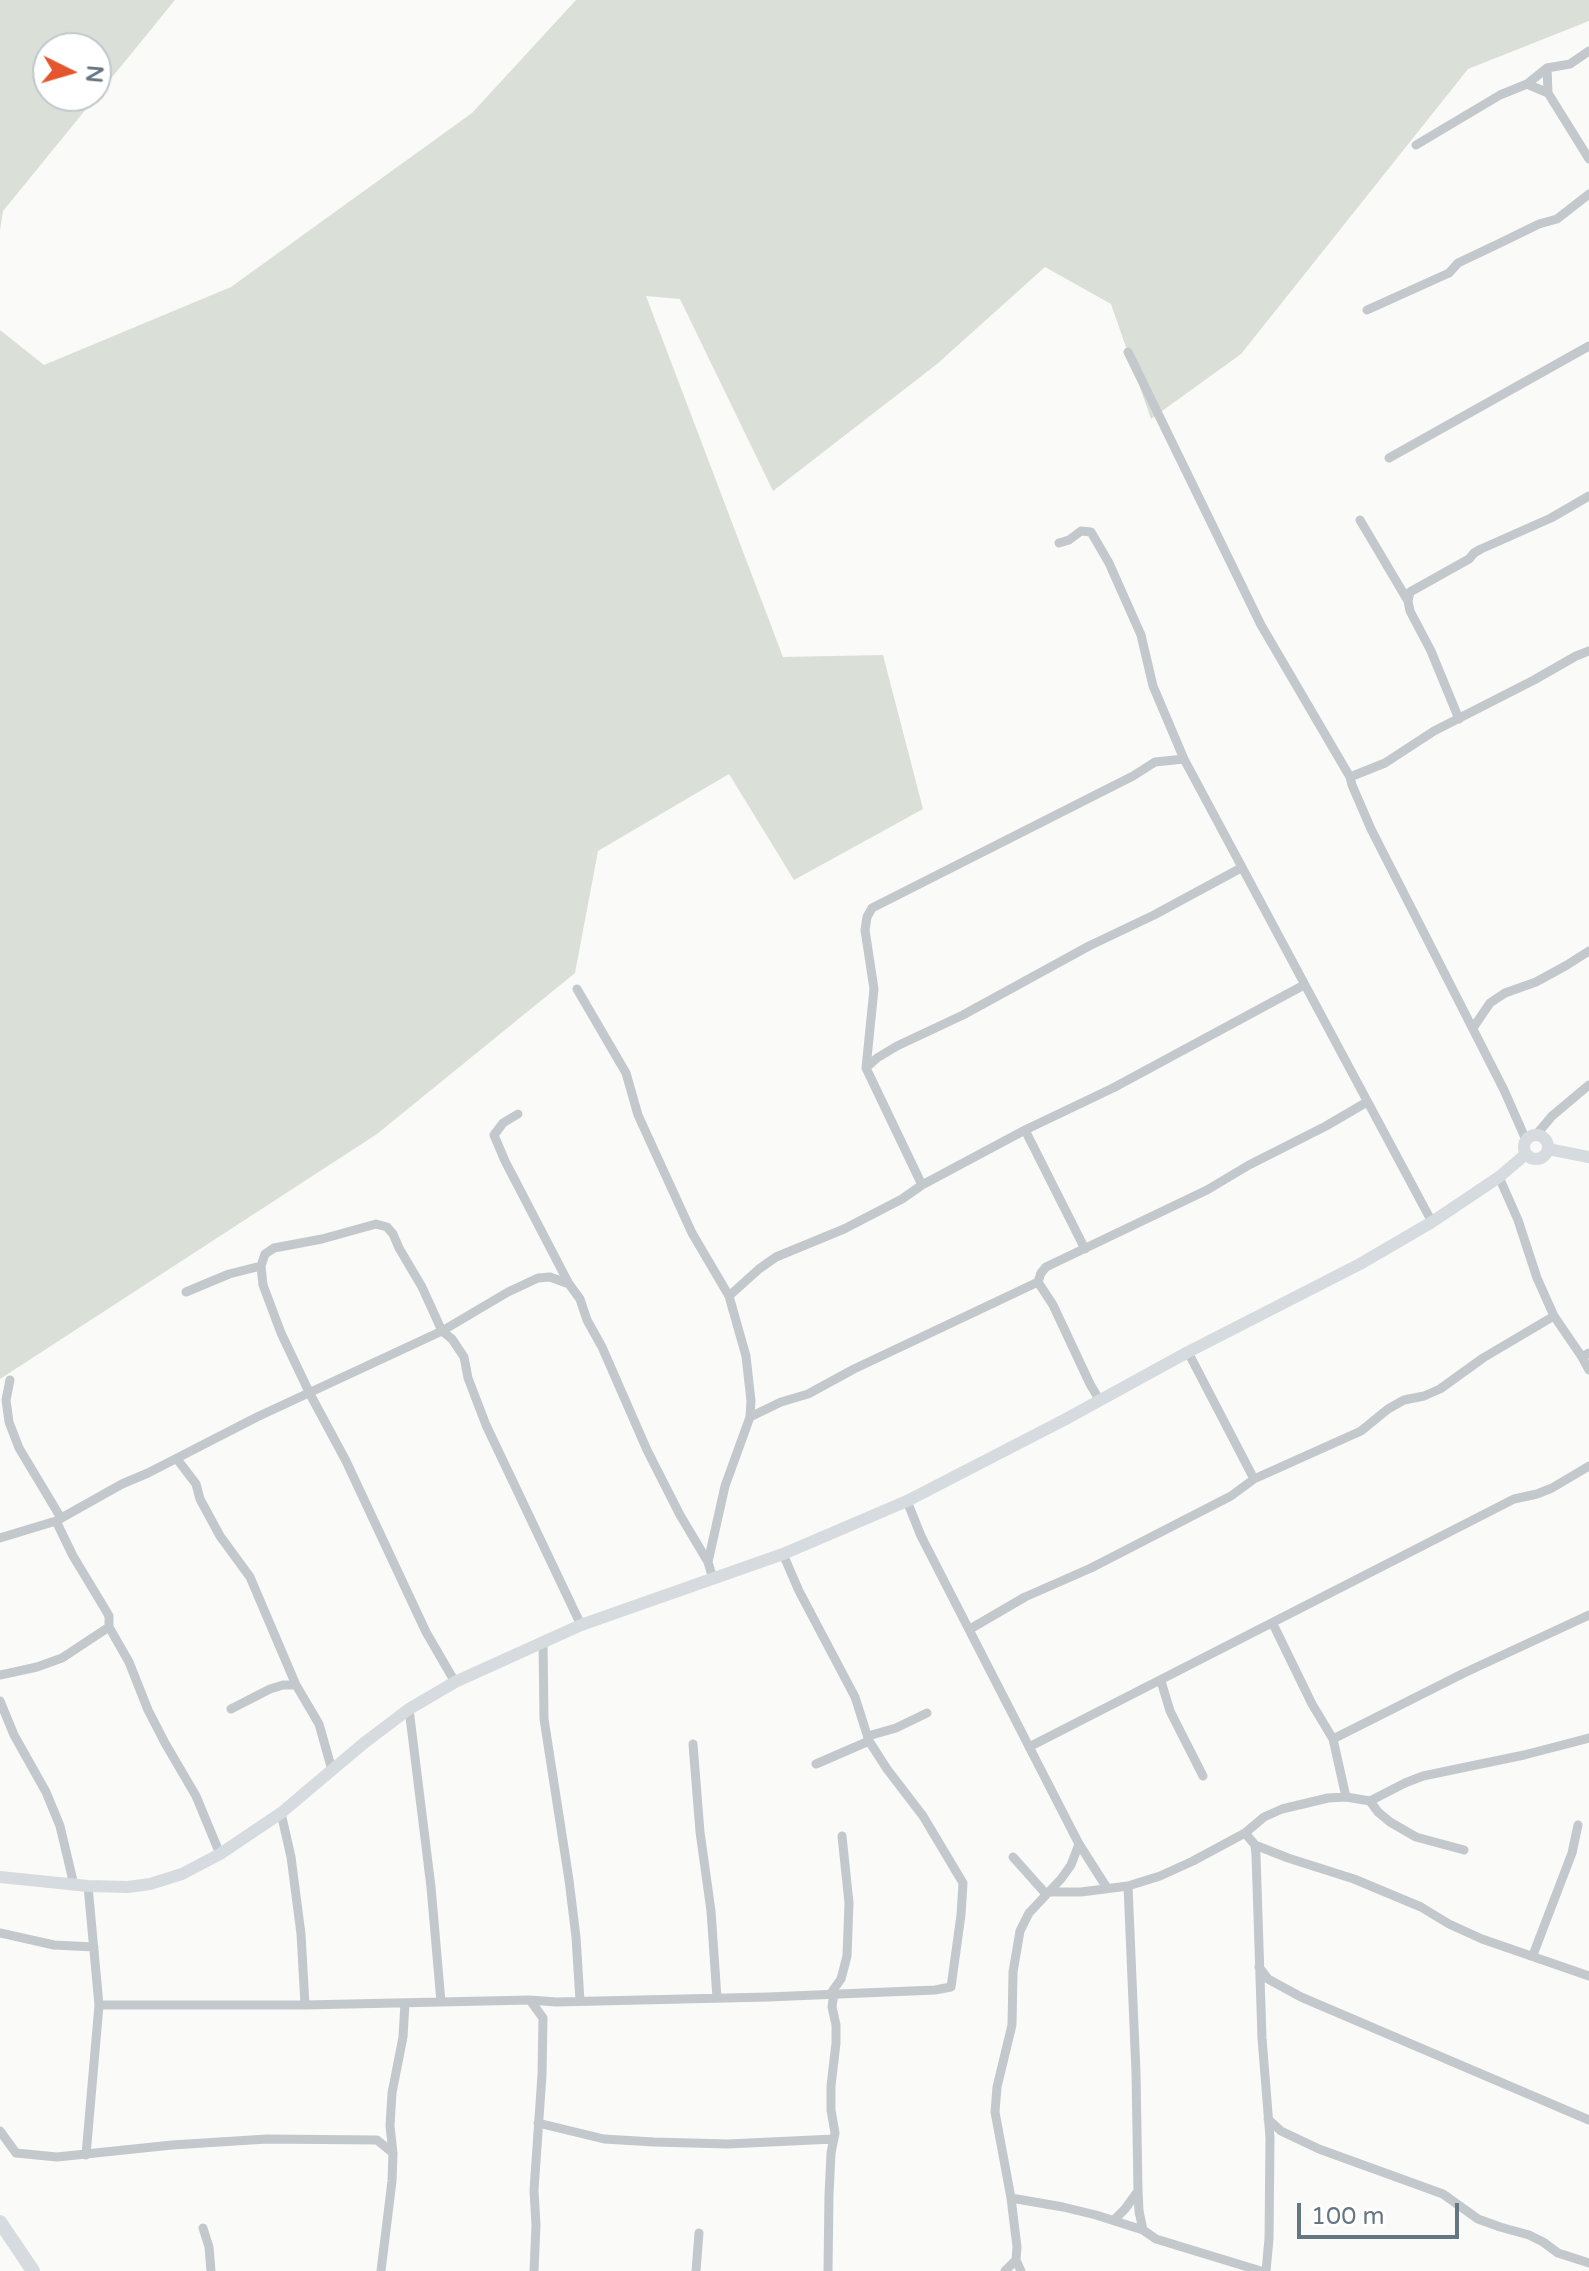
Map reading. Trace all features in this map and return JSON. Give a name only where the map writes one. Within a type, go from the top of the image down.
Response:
[{"type":"main road","points":[[0,2222],[33,2271]]},
{"type":"street","points":[[1416,145],[1500,95],[1527,84],[1547,68],[1570,64],[1589,51]]},
{"type":"street","points":[[1547,68],[1548,93],[1589,159]]},
{"type":"street","points":[[1527,84],[1548,93]]},
{"type":"street","points":[[1367,310],[1449,273],[1458,263],[1539,224],[1557,219],[1589,194]]},
{"type":"street","points":[[1389,458],[1589,346]]},
{"type":"street","points":[[1128,352],[1261,625],[1350,777],[1371,829],[1531,1138]]},
{"type":"street","points":[[1408,601],[1410,592],[1469,559],[1474,553],[1551,518],[1589,496]]},
{"type":"street","points":[[1360,520],[1408,601],[1459,719]]},
{"type":"street","points":[[1059,543],[1081,531],[1091,532],[1109,563],[1141,635],[1153,686],[1184,759],[1432,1222]]},
{"type":"street","points":[[1350,777],[1385,763],[1409,746],[1589,651]]},
{"type":"street","points":[[922,1185],[866,1068],[874,989],[865,930],[872,908],[1155,762],[1184,759]]},
{"type":"street","points":[[866,1068],[897,1046],[963,1015],[1241,868]]},
{"type":"street","points":[[1473,1028],[1490,1003],[1505,993],[1536,982],[1589,951]]},
{"type":"street","points":[[729,1296],[776,1257],[844,1229],[1025,1130],[1113,1088],[1304,985]]},
{"type":"street","points":[[577,989],[626,1073],[638,1115],[692,1233],[729,1296],[746,1356],[750,1417],[725,1486],[708,1562]]},
{"type":"street","points":[[1548,1149],[1539,1159],[1533,1159],[1523,1149],[1552,1116],[1589,1085]]},
{"type":"street","points":[[750,1417],[781,1402],[808,1394],[1038,1282],[1046,1267],[1207,1190],[1367,1102]]},
{"type":"street","points":[[518,1114],[503,1123],[494,1135],[531,1215],[580,1299],[647,1450],[708,1562],[713,1579]]},
{"type":"street","points":[[1025,1130],[1085,1249]]},
{"type":"street","points":[[1531,1138],[1544,1139],[1548,1149]]},
{"type":"street","points":[[1548,1149],[1589,1157]]},
{"type":"street","points":[[0,1877],[128,1887],[182,1874],[220,1854],[281,1813],[409,1709],[455,1682],[581,1625],[783,1554],[907,1501],[1360,1264],[1432,1222],[1499,1177],[1526,1154]]},
{"type":"street","points":[[1499,1177],[1554,1316],[1586,1355],[1589,1370]]},
{"type":"street","points":[[455,1682],[426,1632],[346,1461],[310,1394],[271,1306],[263,1285],[261,1266],[265,1254],[274,1248],[376,1224],[387,1227],[393,1234],[442,1331],[452,1339],[464,1357],[468,1378],[486,1425],[581,1625]]},
{"type":"street","points":[[186,1292],[229,1274],[261,1266]]},
{"type":"street","points":[[0,1538],[58,1520],[122,1484],[257,1417],[442,1331],[538,1278],[550,1277],[569,1284]]},
{"type":"street","points":[[1038,1282],[1053,1305],[1100,1401]]},
{"type":"street","points":[[970,1629],[1025,1597],[1091,1568],[1231,1496],[1254,1479],[1361,1431],[1404,1400],[1440,1389],[1483,1358],[1554,1316]]},
{"type":"street","points":[[1188,1352],[1254,1479]]},
{"type":"street","points":[[10,1380],[6,1400],[9,1422],[19,1448],[58,1520],[73,1556],[109,1616],[109,1627],[129,1662],[148,1710],[208,1820],[220,1854]]},
{"type":"street","points":[[177,1459],[196,1484],[200,1499],[220,1536],[250,1577],[296,1685],[314,1711],[332,1770]]},
{"type":"street","points":[[1029,1747],[1514,1499],[1552,1488],[1589,1466]]},
{"type":"street","points":[[907,1501],[921,1536],[1079,1844],[1107,1888]]},
{"type":"street","points":[[99,2005],[556,2002],[819,1995],[951,1987],[963,1883],[923,1816],[887,1769],[869,1738],[855,1697],[783,1554]]},
{"type":"street","points":[[1333,1739],[1589,1615]]},
{"type":"street","points":[[1273,1624],[1312,1704],[1333,1739],[1346,1797]]},
{"type":"street","points":[[0,1675],[62,1658],[109,1627]]},
{"type":"street","points":[[543,1642],[544,1719],[569,1880],[580,2001]]},
{"type":"street","points":[[1161,1681],[1170,1711],[1203,1776]]},
{"type":"street","points":[[231,1709],[270,1689],[296,1685]]},
{"type":"street","points":[[0,1701],[14,1735],[56,1815],[81,1885],[94,1947],[99,2005],[86,2155]]},
{"type":"street","points":[[409,1709],[431,1887],[441,2002]]},
{"type":"street","points":[[816,1764],[927,1713]]},
{"type":"street","points":[[1013,1857],[1048,1893],[1128,1886],[1193,1861],[1282,1809],[1328,1798],[1370,1801],[1423,1776],[1589,1738]]},
{"type":"street","points":[[693,1744],[717,1998]]},
{"type":"street","points":[[1370,1801],[1390,1822],[1416,1837],[1464,1850]]},
{"type":"street","points":[[281,1813],[291,1857],[301,1934],[305,2005]]},
{"type":"street","points":[[1533,1955],[1572,1853],[1578,1825]]},
{"type":"street","points":[[1245,1833],[1255,1845],[1354,1879],[1421,1907],[1482,1939],[1589,1976]]},
{"type":"street","points":[[828,2271],[831,2153],[835,2126],[831,2110],[836,2034],[832,1993],[841,1979],[847,1956],[849,1903],[842,1836]]},
{"type":"street","points":[[1021,2271],[1016,2260],[1011,2198],[995,2112],[997,2087],[1012,2025],[1013,1972],[1020,1931],[1029,1913],[1071,1865],[1079,1844]]},
{"type":"street","points":[[1011,2198],[1114,2220],[1143,2230],[1156,2239],[1263,2271],[1269,2239],[1270,2138],[1263,2052],[1255,1845]]},
{"type":"street","points":[[1128,1886],[1138,2191],[1143,2230]]},
{"type":"street","points":[[0,1933],[54,1945],[94,1947]]},
{"type":"street","points":[[1259,1967],[1268,1979],[1301,1997],[1589,2120]]},
{"type":"street","points":[[819,1995],[832,2007]]},
{"type":"street","points":[[530,2000],[543,2018],[534,2190],[535,2270]]},
{"type":"street","points":[[543,2018],[556,2002]]},
{"type":"street","points":[[381,2271],[393,2153],[390,2126],[392,2093],[403,2037],[405,2003]]},
{"type":"street","points":[[1268,2119],[1281,2131],[1319,2149],[1443,2194],[1478,2219],[1529,2235],[1558,2253],[1589,2263]]},
{"type":"street","points":[[538,2123],[604,2139],[654,2142],[728,2144],[834,2139]]},
{"type":"street","points":[[377,2140],[390,2126]]},
{"type":"street","points":[[0,2131],[16,2153],[57,2157],[267,2139],[377,2140],[393,2153]]},
{"type":"street","points":[[1270,2138],[1281,2131]]},
{"type":"street","points":[[1114,2220],[1138,2191]]},
{"type":"street","points":[[203,2228],[211,2256],[211,2271]]},
{"type":"street","points":[[696,2271],[699,2233]]},
{"type":"street","points":[[1005,2271],[1016,2260]]},
{"type":"shaded area","points":[[0,0],[175,0],[112,77],[112,32],[32,32],[32,112],[84,112],[3,211],[0,230]]},
{"type":"shaded area","points":[[576,0],[1589,0],[1589,21],[1468,69],[1241,354],[1151,419],[1111,304],[1045,267],[937,364],[773,491],[680,299],[646,296],[783,657],[883,655],[923,809],[794,880],[729,774],[598,851],[575,973],[377,1134],[0,1379],[0,330],[44,365],[231,287],[472,113]]}]
